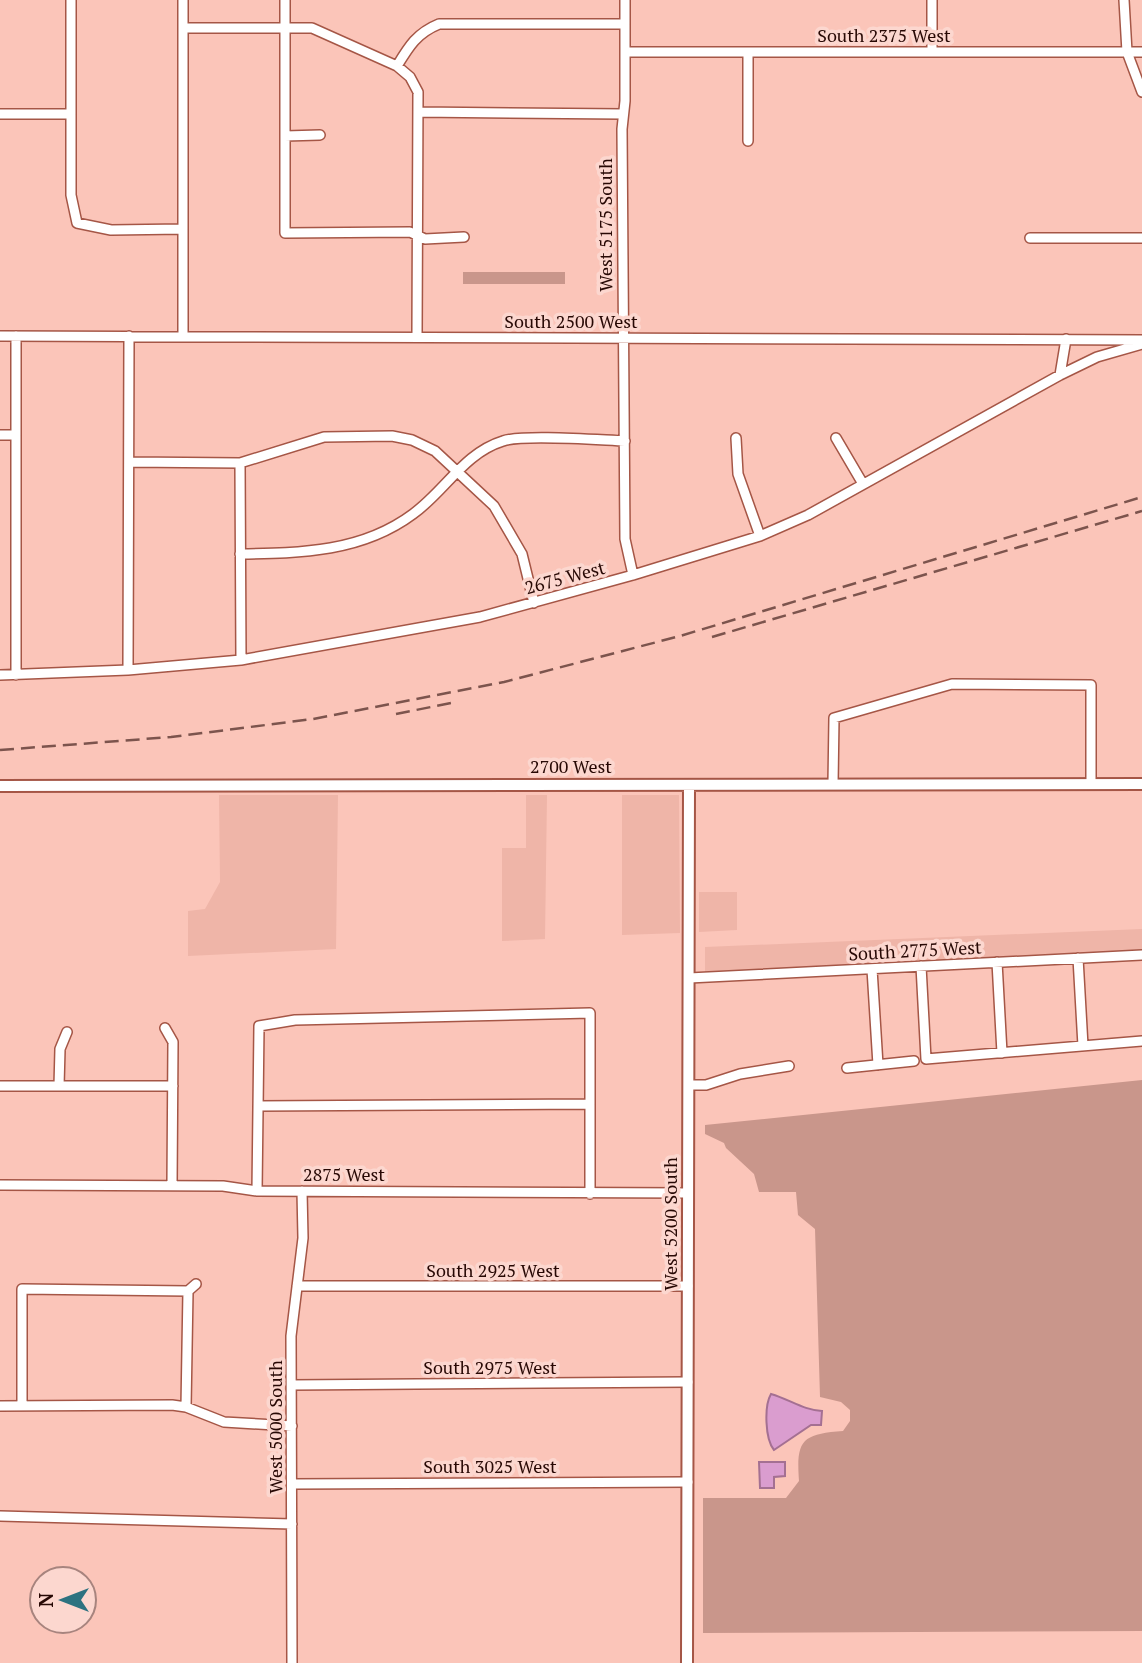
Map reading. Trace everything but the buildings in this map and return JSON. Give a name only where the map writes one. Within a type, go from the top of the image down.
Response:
[{"type":"street","points":[[71,0],[71,195],[77,223],[111,230],[183,229]]},
{"type":"street","points":[[183,0],[183,337]]},
{"type":"street","points":[[285,0],[285,233],[410,232],[425,239],[464,237]]},
{"type":"street","name":"West 5175 South","points":[[625,0],[625,539],[634,575]]},
{"type":"street","points":[[932,0],[932,52]]},
{"type":"street","points":[[1124,0],[1127,52],[1142,92]]},
{"type":"street","points":[[397,66],[410,43],[422,31],[439,24],[625,24]]},
{"type":"street","points":[[183,28],[312,28],[397,66],[410,77],[418,92],[417,337]]},
{"type":"street","name":"South 2375 West","points":[[625,52],[1142,52]]},
{"type":"street","points":[[748,52],[748,141]]},
{"type":"street","points":[[418,112],[623,114]]},
{"type":"street","points":[[0,114],[71,114]]},
{"type":"street","points":[[285,136],[320,135]]},
{"type":"street","points":[[1030,238],[1142,238]]},
{"type":"street","name":"South 2500 West","points":[[0,336],[1066,339],[1142,342]]},
{"type":"street","points":[[16,336],[16,675]]},
{"type":"street","points":[[128,670],[129,336]]},
{"type":"street","points":[[1060,376],[1066,339]]},
{"type":"street","name":"2675 West","points":[[0,675],[128,670],[241,660],[481,617],[634,575],[760,536],[863,484],[1060,376],[1097,358],[1142,342]]},
{"type":"street","points":[[0,435],[16,435]]},
{"type":"street","points":[[129,462],[240,463],[324,438],[393,436],[424,445],[457,470],[494,506],[508,525],[522,554],[534,603]]},
{"type":"street","points":[[736,438],[738,474],[760,536]]},
{"type":"street","points":[[836,438],[863,484]]},
{"type":"street","points":[[240,554],[313,553],[369,538],[414,513],[482,449],[506,439],[625,441]]},
{"type":"street","points":[[240,463],[241,660]]},
{"type":"street","points":[[833,784],[834,719],[952,684],[1091,685],[1091,784]]},
{"type":"street","name":"2700 West","points":[[0,786],[1142,784]]},
{"type":"street","name":"West 5200 South","points":[[687,1663],[689,785]]},
{"type":"street","name":"South 2775 West","points":[[689,978],[1142,955]]},
{"type":"street","points":[[1078,958],[1083,1046]]},
{"type":"street","points":[[997,962],[1002,1053]]},
{"type":"street","points":[[921,966],[926,1059],[1142,1041]]},
{"type":"street","points":[[872,969],[878,1065]]},
{"type":"street","points":[[257,1191],[259,1026],[295,1020],[590,1013],[590,1194]]},
{"type":"street","points":[[165,1028],[173,1042],[172,1185]]},
{"type":"street","points":[[59,1086],[60,1049],[67,1032]]},
{"type":"street","points":[[847,1068],[914,1061]]},
{"type":"street","points":[[689,1085],[706,1085],[740,1073],[789,1066]]},
{"type":"street","points":[[0,1086],[173,1086]]},
{"type":"street","points":[[258,1106],[590,1104]]},
{"type":"street","name":"2875 West","points":[[0,1185],[223,1185],[257,1191],[688,1193]]},
{"type":"street","name":"West 5000 South","points":[[292,1663],[291,1336],[303,1238],[302,1191]]},
{"type":"street","points":[[22,1404],[20,1286],[188,1291],[196,1284]]},
{"type":"street","name":"South 2925 West","points":[[297,1286],[688,1286]]},
{"type":"street","points":[[186,1407],[188,1291]]},
{"type":"street","name":"South 2975 West","points":[[292,1385],[688,1382]]},
{"type":"street","points":[[0,1406],[22,1404],[186,1407],[224,1422],[292,1426]]},
{"type":"street","name":"South 3025 West","points":[[292,1483],[688,1482]]},
{"type":"street","points":[[0,1516],[292,1524]]},
{"type":"shaded area","points":[[463,272],[565,272],[565,284],[463,284]]},
{"type":"shaded area","points":[[219,795],[338,795],[336,949],[188,956],[188,911],[205,909],[220,882]]},
{"type":"shaded area","points":[[526,795],[547,795],[545,939],[502,941],[502,848],[526,848]]},
{"type":"shaded area","points":[[622,795],[679,795],[680,933],[622,935]]},
{"type":"shaded area","points":[[699,892],[737,892],[737,930],[699,932]]},
{"type":"shaded area","points":[[1142,929],[1142,950],[705,972],[705,947]]},
{"type":"shaded area","points":[[1142,1080],[1142,1631],[703,1633],[703,1498],[786,1498],[799,1481],[799,1456],[804,1442],[818,1434],[843,1431],[850,1421],[850,1410],[841,1402],[820,1397],[815,1229],[798,1215],[796,1192],[759,1192],[754,1174],[724,1143],[705,1134],[705,1125]]},
{"type":"shaded area","points":[[771,1394],[803,1407],[822,1411],[821,1425],[811,1425],[774,1450],[766,1422]]},
{"type":"shaded area","points":[[759,1462],[785,1462],[785,1476],[774,1477],[774,1488],[760,1488]]},
{"type":"railway","points":[[0,750],[171,737],[313,719],[504,682],[680,636],[1142,497]]},
{"type":"railway","points":[[712,637],[1142,511]]},
{"type":"railway","points":[[396,714],[451,703]]}]
